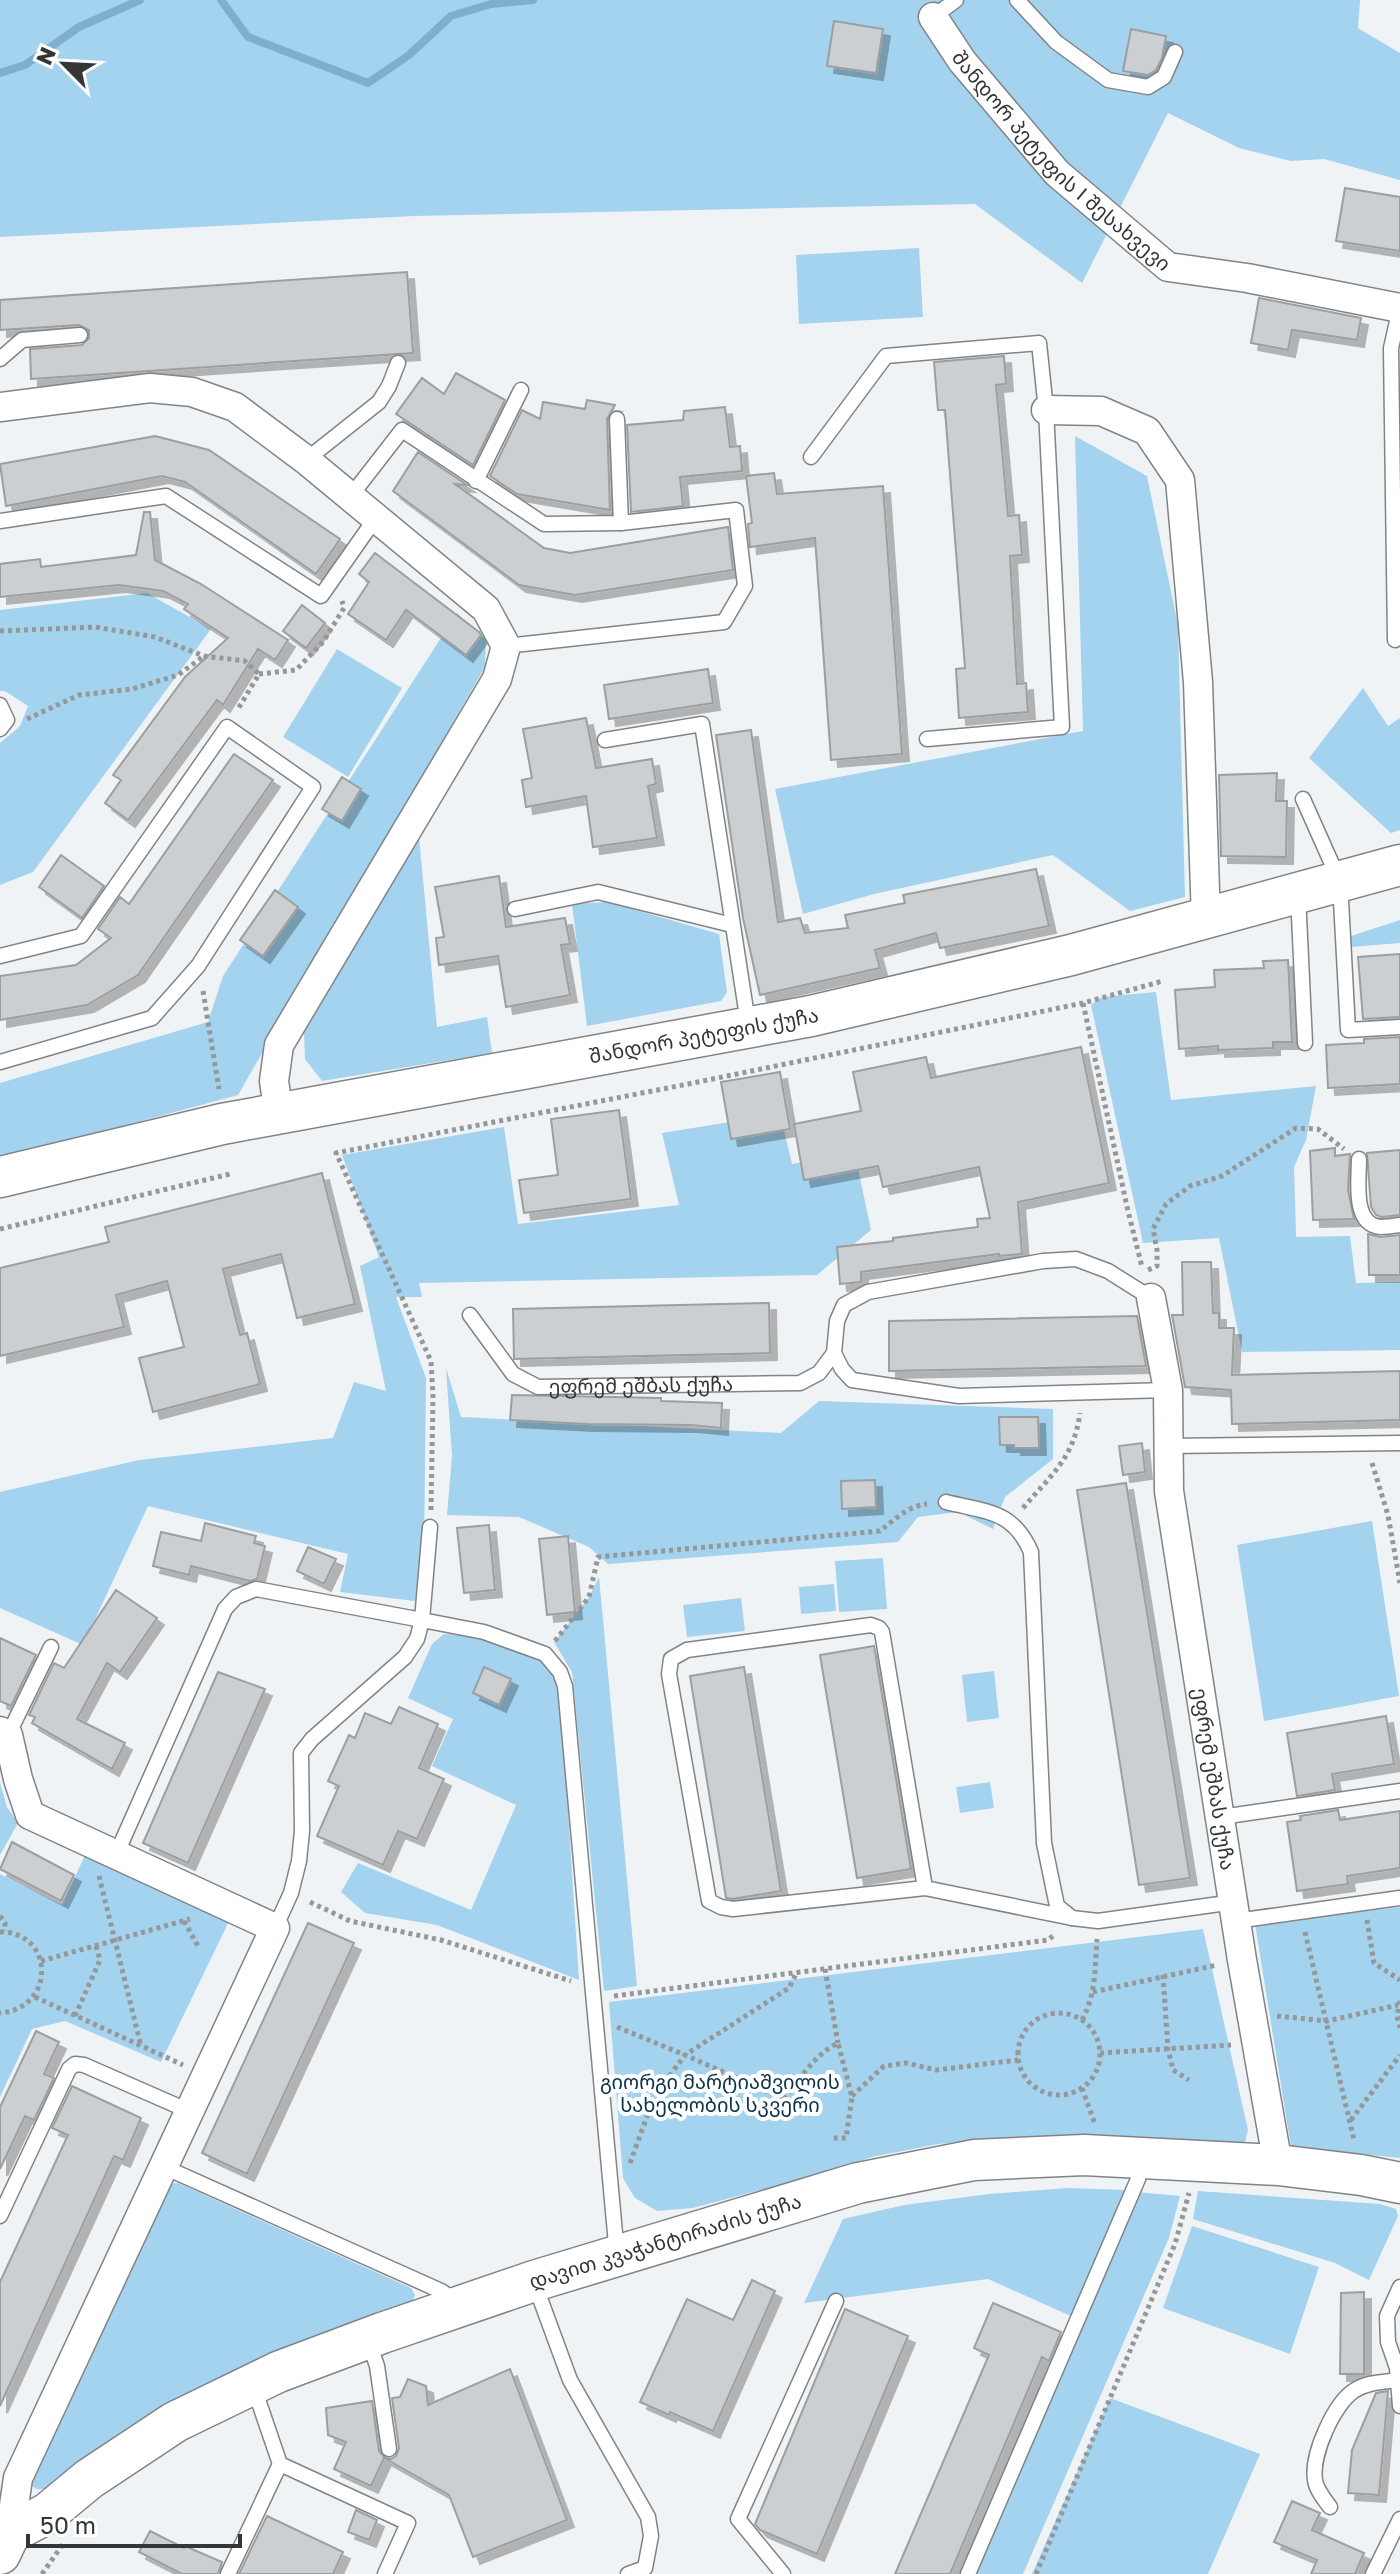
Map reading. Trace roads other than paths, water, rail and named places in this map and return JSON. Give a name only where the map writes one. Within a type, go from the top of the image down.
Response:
[{"type":"street","name":"შანდორ პეტეფის I შესახვევი","points":[[933,17],[962,61],[1057,173],[1168,267],[1247,278],[1400,308]]},
{"type":"street","points":[[0,407],[150,388],[192,392],[235,407],[306,460],[486,609],[506,646],[497,679],[279,1045],[274,1081],[279,1115]]},
{"type":"street","points":[[1046,410],[1101,411],[1147,431],[1180,480],[1198,682],[1206,920]]},
{"type":"street","name":"შანდორ პეტეფის ქუჩა","points":[[0,1177],[222,1124],[811,1016],[1071,955],[1400,865]]},
{"type":"street","name":"ეფრემ ეშბას ქუჩა","points":[[1151,1298],[1168,1390],[1169,1491],[1242,1960],[1278,2165]]},
{"type":"street","points":[[3,2538],[18,2478],[275,1928],[30,1815],[4,1733]]},
{"type":"street","name":"დავით კვაჭანტირაძის ქუჩა","points":[[3,2538],[48,2513],[89,2479],[175,2422],[253,2384],[367,2338],[534,2281],[866,2181],[974,2160],[1084,2155],[1278,2165],[1400,2183]]},
{"type":"lane","points":[[933,17],[956,0]]},
{"type":"lane","points":[[1017,0],[1056,42],[1108,80],[1148,87],[1164,77],[1175,52]]},
{"type":"lane","points":[[1395,640],[1391,348],[1400,308]]},
{"type":"lane","points":[[0,359],[22,340],[80,335]]},
{"type":"lane","points":[[811,457],[886,356],[1039,343],[1046,410],[1062,727],[927,739]]},
{"type":"lane","points":[[306,460],[379,402],[398,363]]},
{"type":"lane","points":[[476,481],[521,390]]},
{"type":"lane","points":[[617,419],[621,523]]},
{"type":"lane","points":[[350,497],[402,430],[544,524],[621,523],[736,510],[745,586],[724,622],[506,646]]},
{"type":"lane","points":[[0,521],[166,496],[321,596],[375,519]]},
{"type":"lane","points":[[0,705],[4,725]]},
{"type":"lane","points":[[605,740],[702,724],[749,1028]]},
{"type":"lane","points":[[0,956],[81,936],[227,727],[313,787],[198,966],[152,1018],[0,1062]]},
{"type":"lane","points":[[1303,799],[1340,882],[1348,1030],[1400,1027]]},
{"type":"lane","points":[[515,909],[598,892],[732,925]]},
{"type":"lane","points":[[1298,895],[1305,1043]]},
{"type":"lane","points":[[1359,1159],[1360,1212],[1377,1227],[1400,1225]]},
{"type":"lane","name":"ეფრემ ეშბას ქუჩა","points":[[470,1315],[513,1374],[538,1387],[800,1383],[819,1373],[834,1353],[837,1321],[844,1305],[868,1292],[1043,1261],[1076,1259],[1108,1271],[1151,1298]]},
{"type":"lane","points":[[834,1353],[852,1380],[959,1396],[1168,1390]]},
{"type":"lane","points":[[1168,1446],[1400,1443]]},
{"type":"lane","points":[[946,1502],[1012,1521],[1031,1552],[1044,1843],[1057,1906],[1072,1918]]},
{"type":"lane","points":[[275,1928],[291,1893],[299,1861],[302,1831],[301,1753],[312,1739],[405,1657],[417,1639],[422,1620],[430,1527]]},
{"type":"lane","points":[[103,1850],[225,1609],[236,1597],[256,1589],[484,1632],[545,1654],[560,1672],[565,1686],[617,2255]]},
{"type":"lane","points":[[925,1888],[879,1628],[871,1625],[687,1650],[671,1659],[669,1674],[709,1901],[721,1907],[733,1909],[925,1888],[1098,1921],[1235,1911],[1300,1912],[1400,1898]]},
{"type":"lane","points":[[4,1733],[51,1647]]},
{"type":"lane","points":[[1221,1817],[1400,1791]]},
{"type":"lane","points":[[0,2216],[69,2069],[75,2064],[84,2065],[189,2111]]},
{"type":"lane","points":[[968,2574],[1138,2179],[1143,2158]]},
{"type":"lane","points":[[164,2167],[441,2291],[452,2298],[454,2308]]},
{"type":"lane","points":[[534,2281],[570,2380],[648,2517],[650,2548],[646,2571],[628,2574]]},
{"type":"lane","points":[[1400,2287],[1387,2316],[1388,2342],[1398,2372],[1400,2406]]},
{"type":"lane","points":[[783,2574],[738,2519],[836,2301]]},
{"type":"lane","points":[[367,2338],[377,2366],[389,2449]]},
{"type":"lane","points":[[1330,2507],[1314,2481],[1316,2456],[1328,2426],[1353,2391],[1398,2372]]},
{"type":"lane","points":[[228,2574],[280,2464],[253,2384]]},
{"type":"lane","points":[[280,2464],[408,2523],[385,2574]]},
{"type":"lane","points":[[1373,2574],[1400,2519]]},
{"type":"waterway","points":[[0,73],[25,65],[79,27],[140,0]]},
{"type":"waterway","points":[[221,0],[248,37],[368,83],[409,55],[451,16],[491,4],[533,0]]},
{"type":"park label","name":"გიორგი მარტიაშვილის სახელობის სკვერი","points":[[720,2094]]}]
